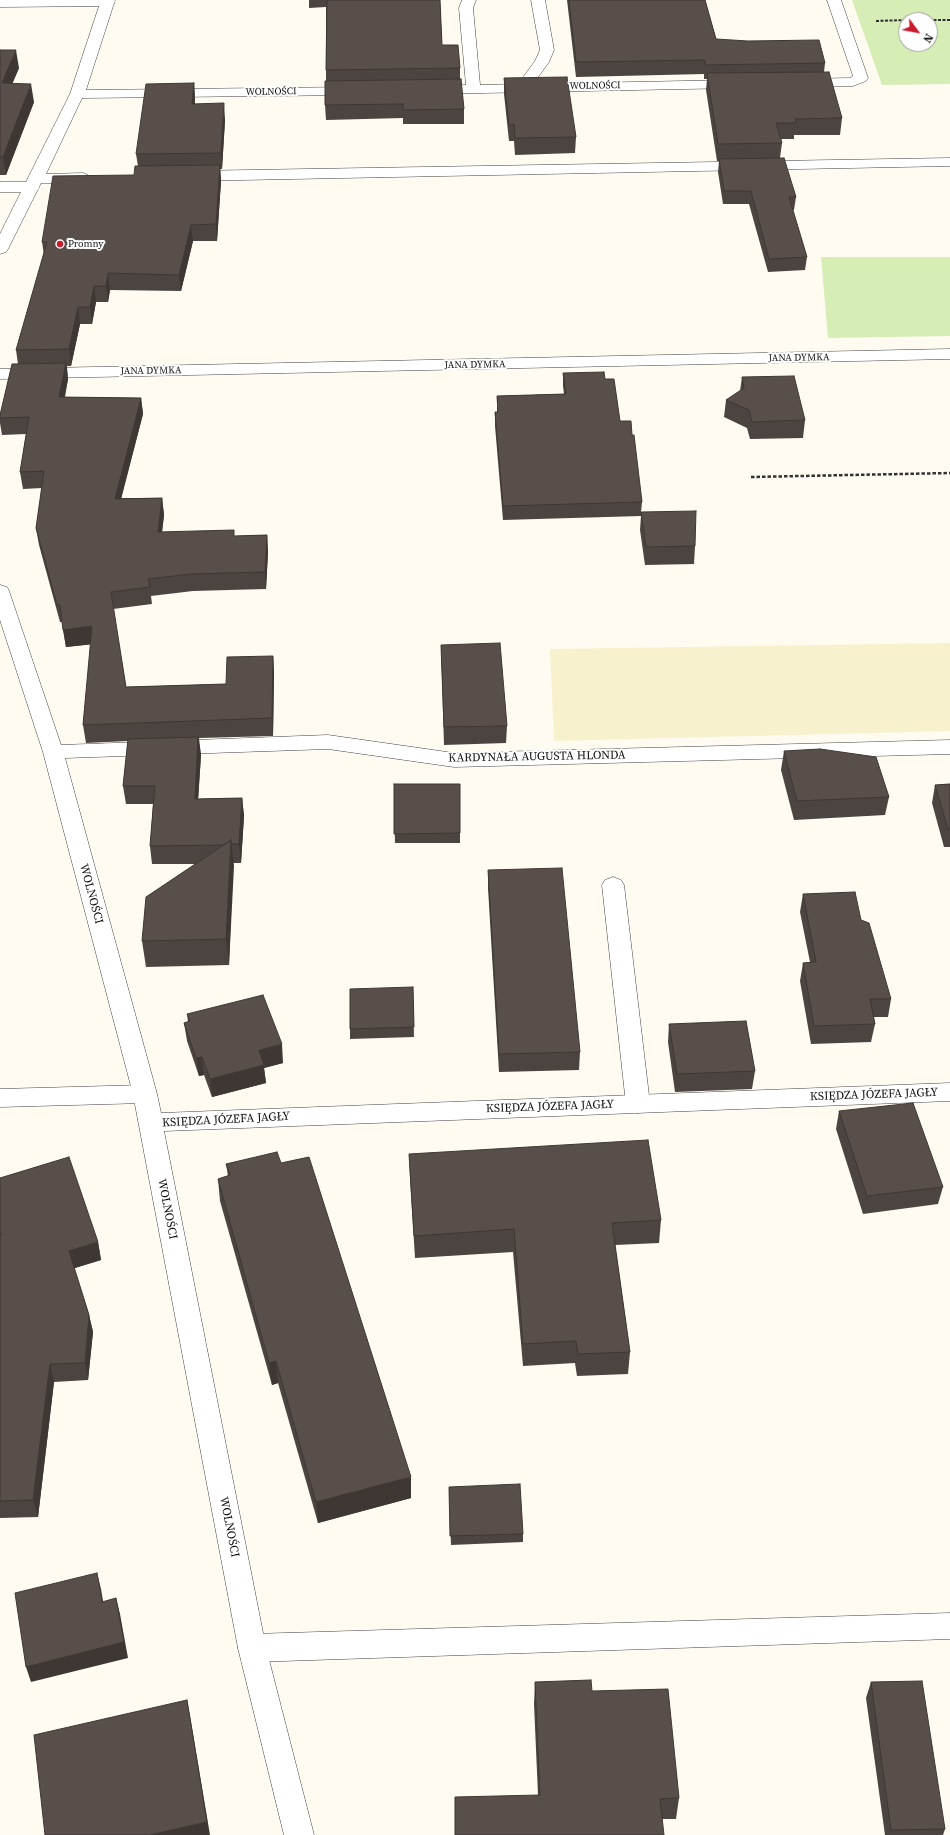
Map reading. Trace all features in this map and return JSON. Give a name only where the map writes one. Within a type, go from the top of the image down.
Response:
[{"type":"street","points":[[469,0],[466,8],[473,89]]},
{"type":"street","points":[[522,88],[542,62],[547,50],[538,0]]},
{"type":"street","points":[[790,83],[853,82],[861,78],[834,0]]},
{"type":"street","points":[[0,3],[108,1],[77,94],[0,249]]},
{"type":"street","name":"WOLNOŚCI","points":[[418,90],[750,84]]},
{"type":"street","name":"WOLNOŚCI","points":[[77,94],[370,90]]},
{"type":"street","points":[[177,177],[950,162]]},
{"type":"street","points":[[0,186],[97,178]]},
{"type":"street","name":"JANA DYMKA","points":[[0,374],[950,354]]},
{"type":"street","name":"WOLNOŚCI","points":[[0,591],[53,752],[145,1094],[252,1648],[299,1835]]},
{"type":"street","name":"KARDYNAŁA AUGUSTA HLONDA","points":[[53,752],[328,742],[454,760],[950,747]]},
{"type":"street","points":[[613,885],[638,1104]]},
{"type":"street","name":"KSIĘDZA JÓZEFA JAGŁY","points":[[150,1124],[188,1120],[950,1092]]},
{"type":"street","points":[[0,1098],[145,1094]]},
{"type":"street","points":[[252,1648],[950,1626]]},
{"type":"path","points":[[875,21],[898,20]]},
{"type":"path","points":[[938,20],[950,20]]},
{"type":"path","points":[[751,477],[950,473]]},
{"type":"shaded area","points":[[950,643],[950,731],[554,741],[550,649]]},
{"type":"green space","points":[[852,0],[950,0],[950,84],[882,85]]},
{"type":"green space","points":[[821,257],[950,257],[950,336],[828,338]]},
{"type":"building","points":[[327,0],[440,0],[442,45],[458,45],[460,68],[326,70]]},
{"type":"building","points":[[569,0],[705,0],[716,39],[748,41],[819,40],[825,63],[705,65],[705,60],[576,62]]},
{"type":"building","points":[[0,50],[16,50],[2,83],[31,84],[3,157],[0,157]]},
{"type":"building","points":[[829,72],[842,118],[795,119],[796,123],[776,123],[782,143],[718,144],[707,73]]},
{"type":"building","points":[[567,77],[576,137],[515,138],[514,124],[509,125],[504,78]]},
{"type":"building","points":[[461,79],[464,109],[403,110],[403,104],[325,105],[325,81]]},
{"type":"building","points":[[194,83],[192,104],[224,103],[221,153],[136,154],[146,84]]},
{"type":"building","points":[[784,158],[796,197],[789,197],[807,257],[769,259],[751,191],[724,191],[719,159]]},
{"type":"building","points":[[220,165],[216,224],[191,225],[179,275],[108,273],[106,286],[94,286],[90,307],[78,307],[69,349],[16,350],[47,242],[42,242],[53,176],[134,175],[135,166]]},
{"type":"building","points":[[66,363],[59,397],[141,398],[115,499],[162,498],[158,532],[234,530],[234,536],[267,535],[265,572],[191,574],[148,579],[150,587],[111,592],[126,687],[226,684],[227,657],[273,656],[272,718],[83,725],[92,626],[63,630],[60,605],[57,605],[36,528],[44,471],[20,472],[29,417],[0,418],[12,364]]},
{"type":"building","points":[[604,372],[605,379],[614,379],[620,421],[631,421],[642,502],[503,506],[495,412],[498,412],[497,396],[566,394],[563,373]]},
{"type":"building","points":[[794,376],[805,420],[752,422],[749,410],[726,400],[744,388],[742,377]]},
{"type":"building","points":[[696,511],[695,546],[646,547],[641,512]]},
{"type":"building","points":[[500,643],[507,726],[444,727],[441,645]]},
{"type":"building","points":[[198,737],[195,799],[242,798],[239,844],[231,844],[231,840],[224,845],[150,846],[155,786],[123,786],[128,739]]},
{"type":"building","points":[[820,749],[876,757],[889,797],[797,801],[784,751]]},
{"type":"building","points":[[394,784],[460,784],[460,833],[394,834]]},
{"type":"building","points":[[950,784],[950,829],[948,829],[935,785]]},
{"type":"building","points":[[231,840],[226,939],[142,941],[146,897]]},
{"type":"building","points":[[562,868],[580,1052],[499,1054],[488,870]]},
{"type":"building","points":[[855,892],[861,920],[869,923],[891,999],[870,999],[875,1024],[814,1026],[803,963],[816,962],[803,894]]},
{"type":"building","points":[[413,987],[414,1027],[350,1029],[350,989]]},
{"type":"building","points":[[263,995],[282,1044],[259,1050],[264,1065],[210,1079],[202,1057],[196,1058],[184,1023],[190,1021],[187,1014]]},
{"type":"building","points":[[746,1021],[755,1071],[677,1074],[669,1024]]},
{"type":"building","points":[[913,1103],[943,1187],[867,1196],[839,1111]]},
{"type":"building","points":[[648,1140],[661,1220],[612,1223],[630,1352],[578,1354],[576,1341],[523,1344],[514,1229],[414,1236],[409,1154]]},
{"type":"building","points":[[277,1152],[281,1163],[309,1157],[411,1477],[316,1502],[276,1361],[269,1363],[218,1179],[230,1175],[226,1164]]},
{"type":"building","points":[[69,1157],[98,1242],[69,1251],[89,1315],[85,1363],[50,1364],[33,1500],[0,1501],[0,1178]]},
{"type":"building","points":[[520,1484],[523,1534],[450,1536],[449,1487]]},
{"type":"building","points":[[97,1573],[102,1602],[116,1598],[124,1642],[26,1667],[15,1593]]},
{"type":"building","points":[[591,1680],[592,1691],[668,1689],[679,1798],[660,1799],[664,1835],[455,1835],[455,1797],[540,1795],[535,1682]]},
{"type":"building","points":[[922,1681],[945,1829],[891,1830],[871,1682]]},
{"type":"building","points":[[187,1700],[207,1822],[150,1835],[45,1835],[34,1735]]},
{"type":"place","name":"Promny","points":[[60,244]]}]
